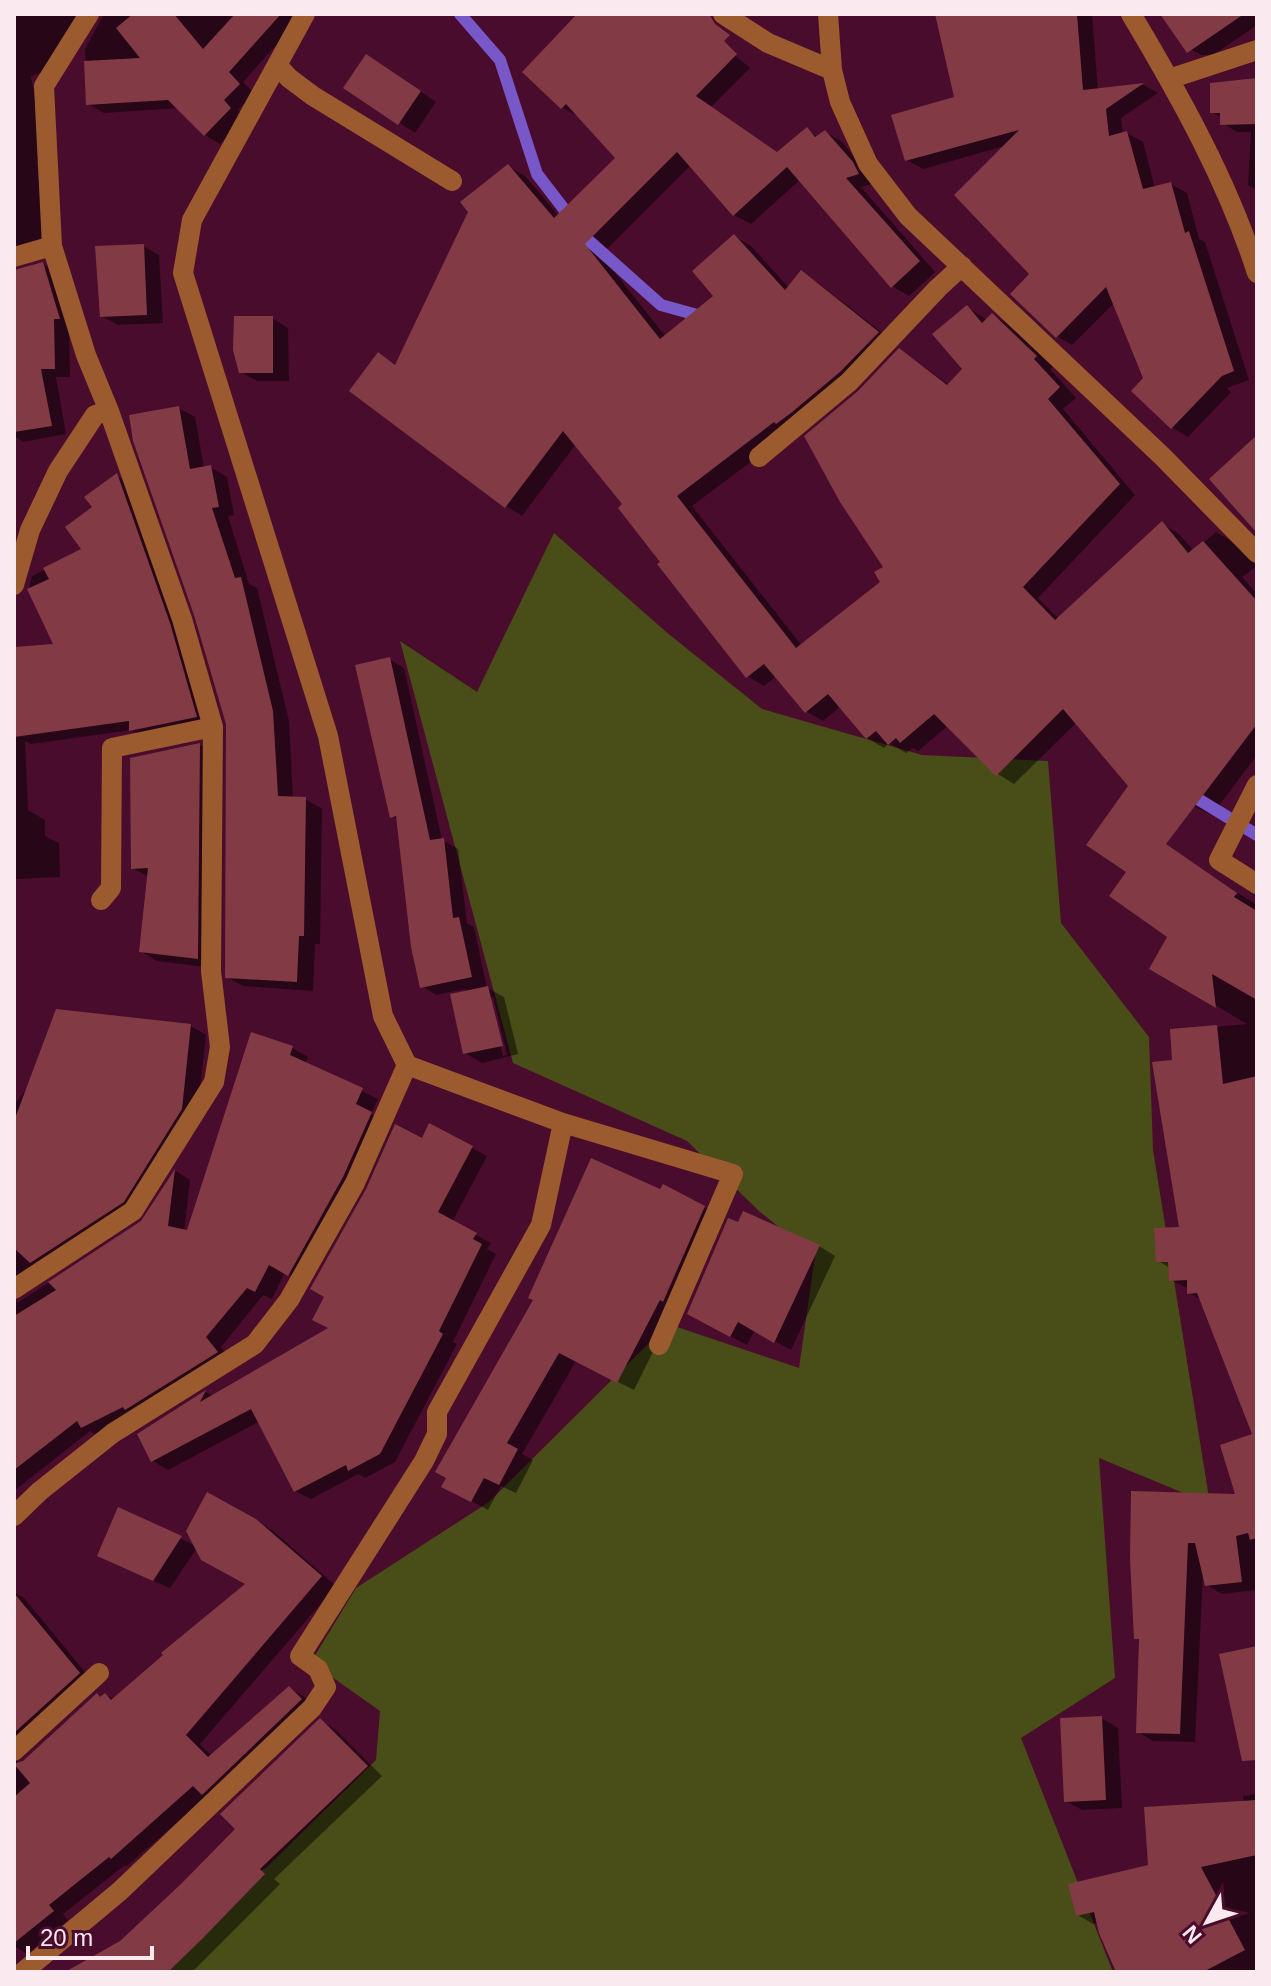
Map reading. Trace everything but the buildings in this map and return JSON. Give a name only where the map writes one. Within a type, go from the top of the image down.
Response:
[{"type":"street","points":[[14,1289],[133,1211],[214,1082],[220,1047],[211,971],[213,727],[182,619],[109,411],[86,355],[52,246],[44,86],[89,14]]},
{"type":"street","points":[[305,14],[192,220],[183,273],[328,736],[383,1016],[407,1065],[563,1123],[733,1174],[659,1345]]},
{"type":"street","points":[[723,14],[768,43],[832,70]]},
{"type":"street","points":[[828,14],[832,70],[840,102],[868,164],[908,216],[1163,457],[1257,553]]},
{"type":"street","points":[[1131,14],[1169,79],[1241,222],[1257,273]]},
{"type":"street","points":[[1169,79],[1257,50]]},
{"type":"street","points":[[277,65],[313,96],[452,181]]},
{"type":"street","points":[[14,257],[52,246]]},
{"type":"street","points":[[759,457],[849,382],[962,266]]},
{"type":"street","points":[[14,585],[30,530],[58,471],[95,415],[109,411]]},
{"type":"street","points":[[101,900],[111,888],[112,748],[213,727]]},
{"type":"street","points":[[1257,785],[1219,860],[1257,884]]},
{"type":"street","points":[[14,1516],[40,1491],[113,1433],[255,1344],[289,1300],[355,1183],[407,1065]]},
{"type":"street","points":[[23,1972],[120,1891],[312,1708],[326,1687],[318,1669],[300,1656],[424,1461],[437,1434],[437,1412],[541,1225],[563,1123]]},
{"type":"street","points":[[14,1751],[99,1673]]},
{"type":"green space","points":[[554,533],[665,631],[762,709],[922,755],[1048,761],[1061,923],[1149,1037],[1153,1150],[1210,1504],[1099,1458],[1115,1678],[1021,1738],[1113,1972],[160,1972],[244,1880],[266,1868],[376,1760],[380,1711],[311,1662],[356,1588],[489,1502],[668,1324],[799,1368],[815,1256],[760,1212],[687,1141],[513,1063],[400,641],[477,692]]},
{"type":"waterway","points":[[460,14],[500,60],[537,174],[587,239],[661,305],[708,318]]},
{"type":"waterway","points":[[1188,793],[1257,835]]}]
